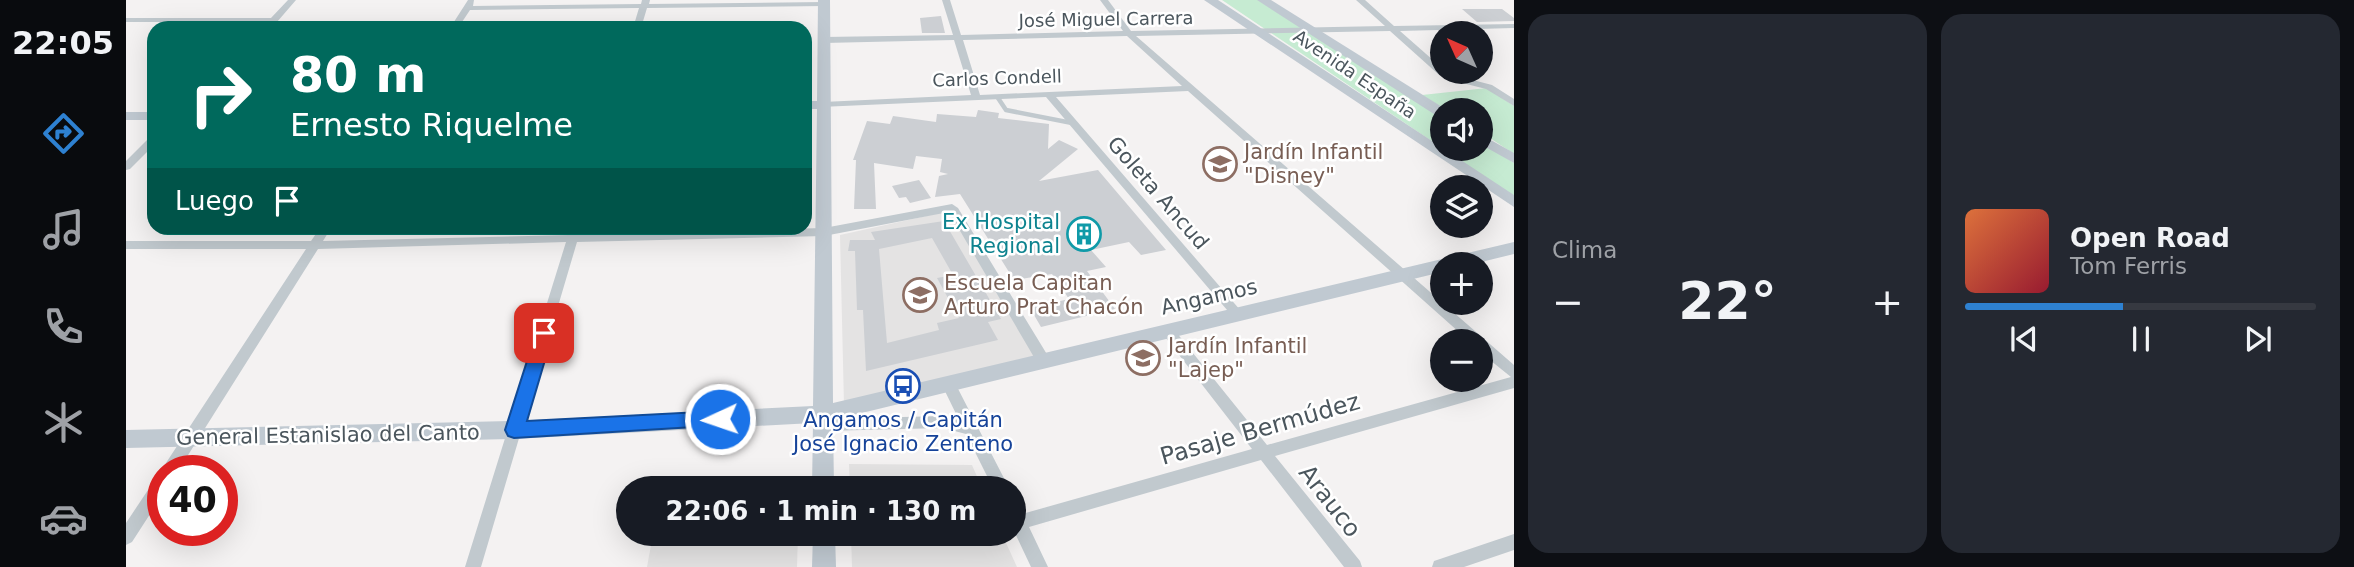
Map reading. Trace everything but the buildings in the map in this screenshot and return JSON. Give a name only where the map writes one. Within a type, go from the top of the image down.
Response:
[{"type":"street","points":[[126,20],[274,20],[292,0]]},
{"type":"street","points":[[459,21],[472,0]]},
{"type":"street","points":[[946,0],[977,99]]},
{"type":"street","points":[[1104,0],[1129,34],[1463,329]]},
{"type":"street","name":"Avenida España","points":[[1210,0],[1514,202]]},
{"type":"street","name":"Avenida España","points":[[1263,0],[1430,105]]},
{"type":"street","points":[[1360,0],[1441,72],[1489,87],[1514,103]]},
{"type":"street","points":[[467,8],[546,4],[824,2],[823,476]]},
{"type":"street","points":[[639,21],[645,3]]},
{"type":"street","name":"José Miguel Carrera","points":[[824,40],[1514,26]]},
{"type":"street","name":"Carlos Condell","points":[[812,105],[1190,88]]},
{"type":"street","name":"Goleta Ancud","points":[[1050,96],[1237,314]]},
{"type":"street","points":[[126,116],[147,116]]},
{"type":"street","points":[[126,167],[147,146]]},
{"type":"street","points":[[1493,146],[1514,159]]},
{"type":"street","points":[[812,232],[952,208],[1043,360]]},
{"type":"street","points":[[179,455],[320,235]]},
{"type":"street","points":[[126,245],[314,245],[515,235]]},
{"type":"street","points":[[473,567],[574,235]]},
{"type":"street","points":[[1493,253],[1514,248]]},
{"type":"street","name":"Angamos","points":[[823,420],[1043,360],[1430,269]]},
{"type":"street","name":"Arauco","points":[[1167,330],[1354,567]]},
{"type":"street","points":[[1493,355],[1514,373]]},
{"type":"street","name":"Pasaje Bermúdez","points":[[1026,514],[1514,383]]},
{"type":"street","points":[[949,385],[995,476]]},
{"type":"street","points":[[823,420],[943,422],[970,429]]},
{"type":"street","name":"General Estanislao del Canto","points":[[126,439],[823,420]]},
{"type":"street","points":[[126,537],[147,505]]},
{"type":"street","points":[[1026,538],[1040,567]]},
{"type":"street","points":[[1440,567],[1514,542]]},
{"type":"street","points":[[824,546],[824,567]]},
{"type":"lane","points":[[998,98],[1006,110],[1072,123]]},
{"type":"shaded area","name":"Escuela Capitan Arturo Prat Chacón","points":[[949,211],[1035,356],[844,405],[840,235]]},
{"type":"shaded area","points":[[849,464],[972,465],[977,476],[850,476]]},
{"type":"shaded area","points":[[651,546],[798,546],[797,567],[647,567]]},
{"type":"shaded area","points":[[851,546],[1007,546],[1017,567],[852,567]]},
{"type":"green space","points":[[1222,0],[1258,0],[1430,109],[1430,140]]},
{"type":"green space","points":[[1487,88],[1514,106],[1514,154],[1493,140],[1493,98],[1430,100],[1422,95]]},
{"type":"green space","points":[[1493,150],[1514,163],[1514,197],[1493,183],[1493,175],[1481,175],[1461,161],[1493,161]]},
{"type":"place","name":"Jardín Infantil \"Disney\"","points":[[1220,164]]},
{"type":"place","name":"Ex Hospital Regional","points":[[1084,234]]},
{"type":"place","name":"Escuela Capitan Arturo Prat Chacón","points":[[920,295]]},
{"type":"place","name":"Jardín Infantil \"Lajep\"","points":[[1143,358]]},
{"type":"place","name":"Angamos / Capitán José Ignacio Zenteno","points":[[903,386]]},
{"type":"route","points":[[544,333],[514,430],[720,419]]}]
